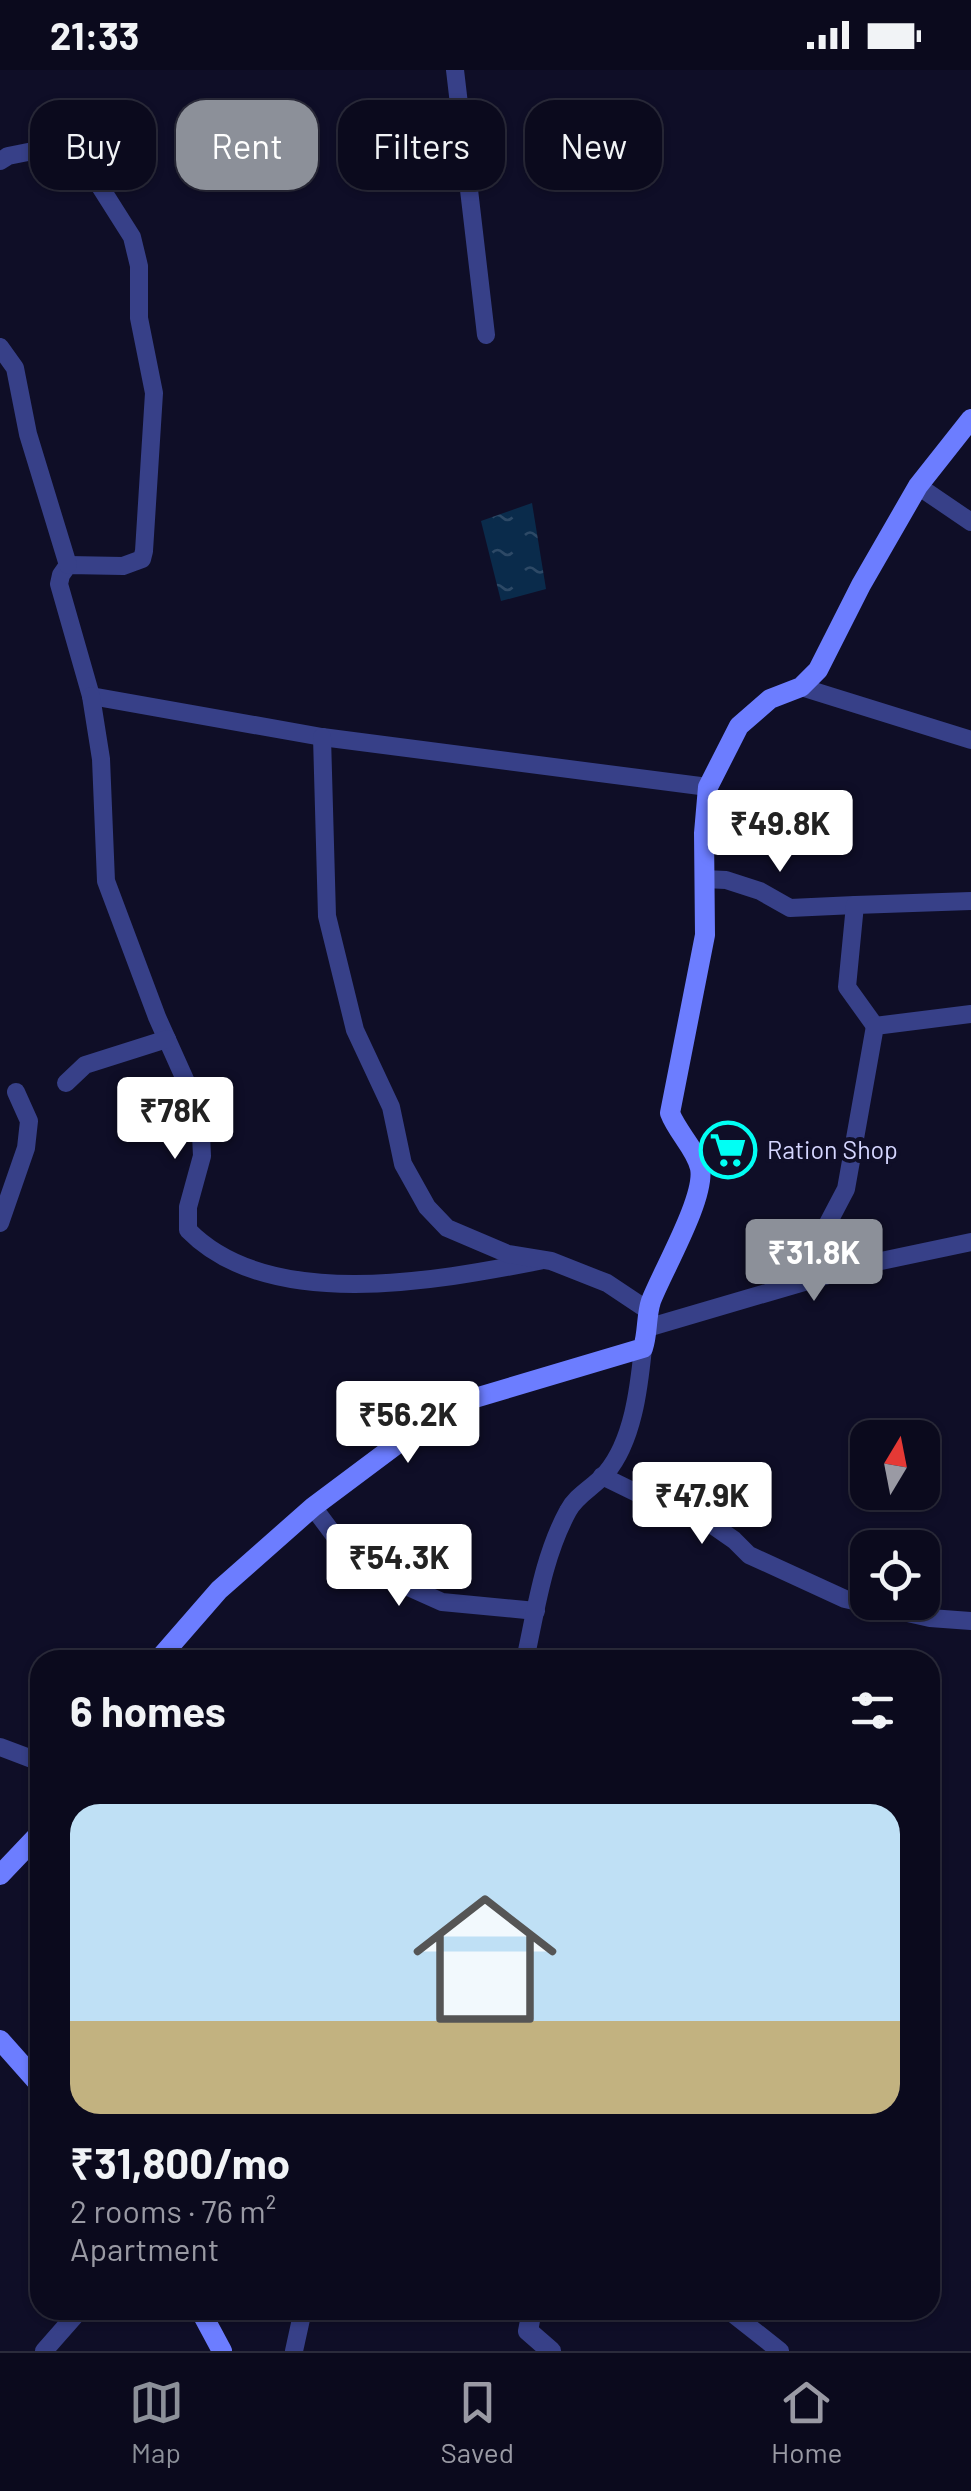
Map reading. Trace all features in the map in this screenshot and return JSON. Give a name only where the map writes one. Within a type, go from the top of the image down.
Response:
[{"type":"main road","points":[[167,1650],[219,1590],[313,1507],[448,1406],[646,1329],[701,1177],[700,1164],[670,1113],[704,935],[708,787],[738,726],[770,699],[801,687],[818,670],[918,486],[971,419]]},
{"type":"main road","points":[[0,1875],[30,1843]]},
{"type":"main road","points":[[0,2040],[30,2073]]},
{"type":"main road","points":[[205,2320],[222,2351]]},
{"type":"street","points":[[455,70],[486,335]]},
{"type":"street","points":[[0,161],[38,150],[66,156],[94,177],[132,237],[139,266],[139,318],[154,393],[142,559],[122,566],[68,565],[60,574],[59,584],[90,696],[101,759],[106,881],[200,1113],[202,1156],[188,1207],[188,1230],[208,1250],[252,1269],[364,1285],[455,1278],[544,1260]]},
{"type":"street","points":[[0,346],[14,368],[28,434],[68,565]]},
{"type":"street","points":[[918,486],[971,522]]},
{"type":"street","points":[[801,687],[971,740]]},
{"type":"street","points":[[90,696],[322,737],[708,787]]},
{"type":"street","points":[[322,737],[328,861],[326,916],[355,1030],[391,1108],[403,1164],[427,1207],[447,1228],[508,1254],[544,1260],[607,1283],[646,1329]]},
{"type":"street","points":[[704,879],[726,880],[760,891],[790,908],[971,902]]},
{"type":"street","points":[[796,1284],[846,1189],[875,1026],[847,987],[856,906]]},
{"type":"street","points":[[875,1026],[971,1014]]},
{"type":"street","points":[[66,1084],[86,1065],[167,1039]]},
{"type":"street","points":[[0,1223],[26,1148],[30,1121],[16,1092]]},
{"type":"street","points":[[646,1329],[862,1265],[971,1242]]},
{"type":"street","points":[[527,1650],[548,1558],[570,1508],[602,1476],[628,1427],[646,1329]]},
{"type":"street","points":[[602,1476],[641,1496],[701,1517],[749,1556],[844,1600],[930,1618],[971,1621]]},
{"type":"street","points":[[313,1507],[344,1547],[404,1586],[442,1602],[536,1612]]},
{"type":"street","points":[[0,1748],[30,1758]]},
{"type":"street","points":[[44,2351],[71,2320]]},
{"type":"street","points":[[294,2351],[301,2320]]},
{"type":"street","points":[[530,2320],[528,2331],[552,2351]]},
{"type":"street","points":[[741,2320],[780,2351]]},
{"type":"water","points":[[532,503],[546,589],[501,601],[481,521]]},
{"type":"place","name":"Ration Shop","points":[[728,1150]]}]
